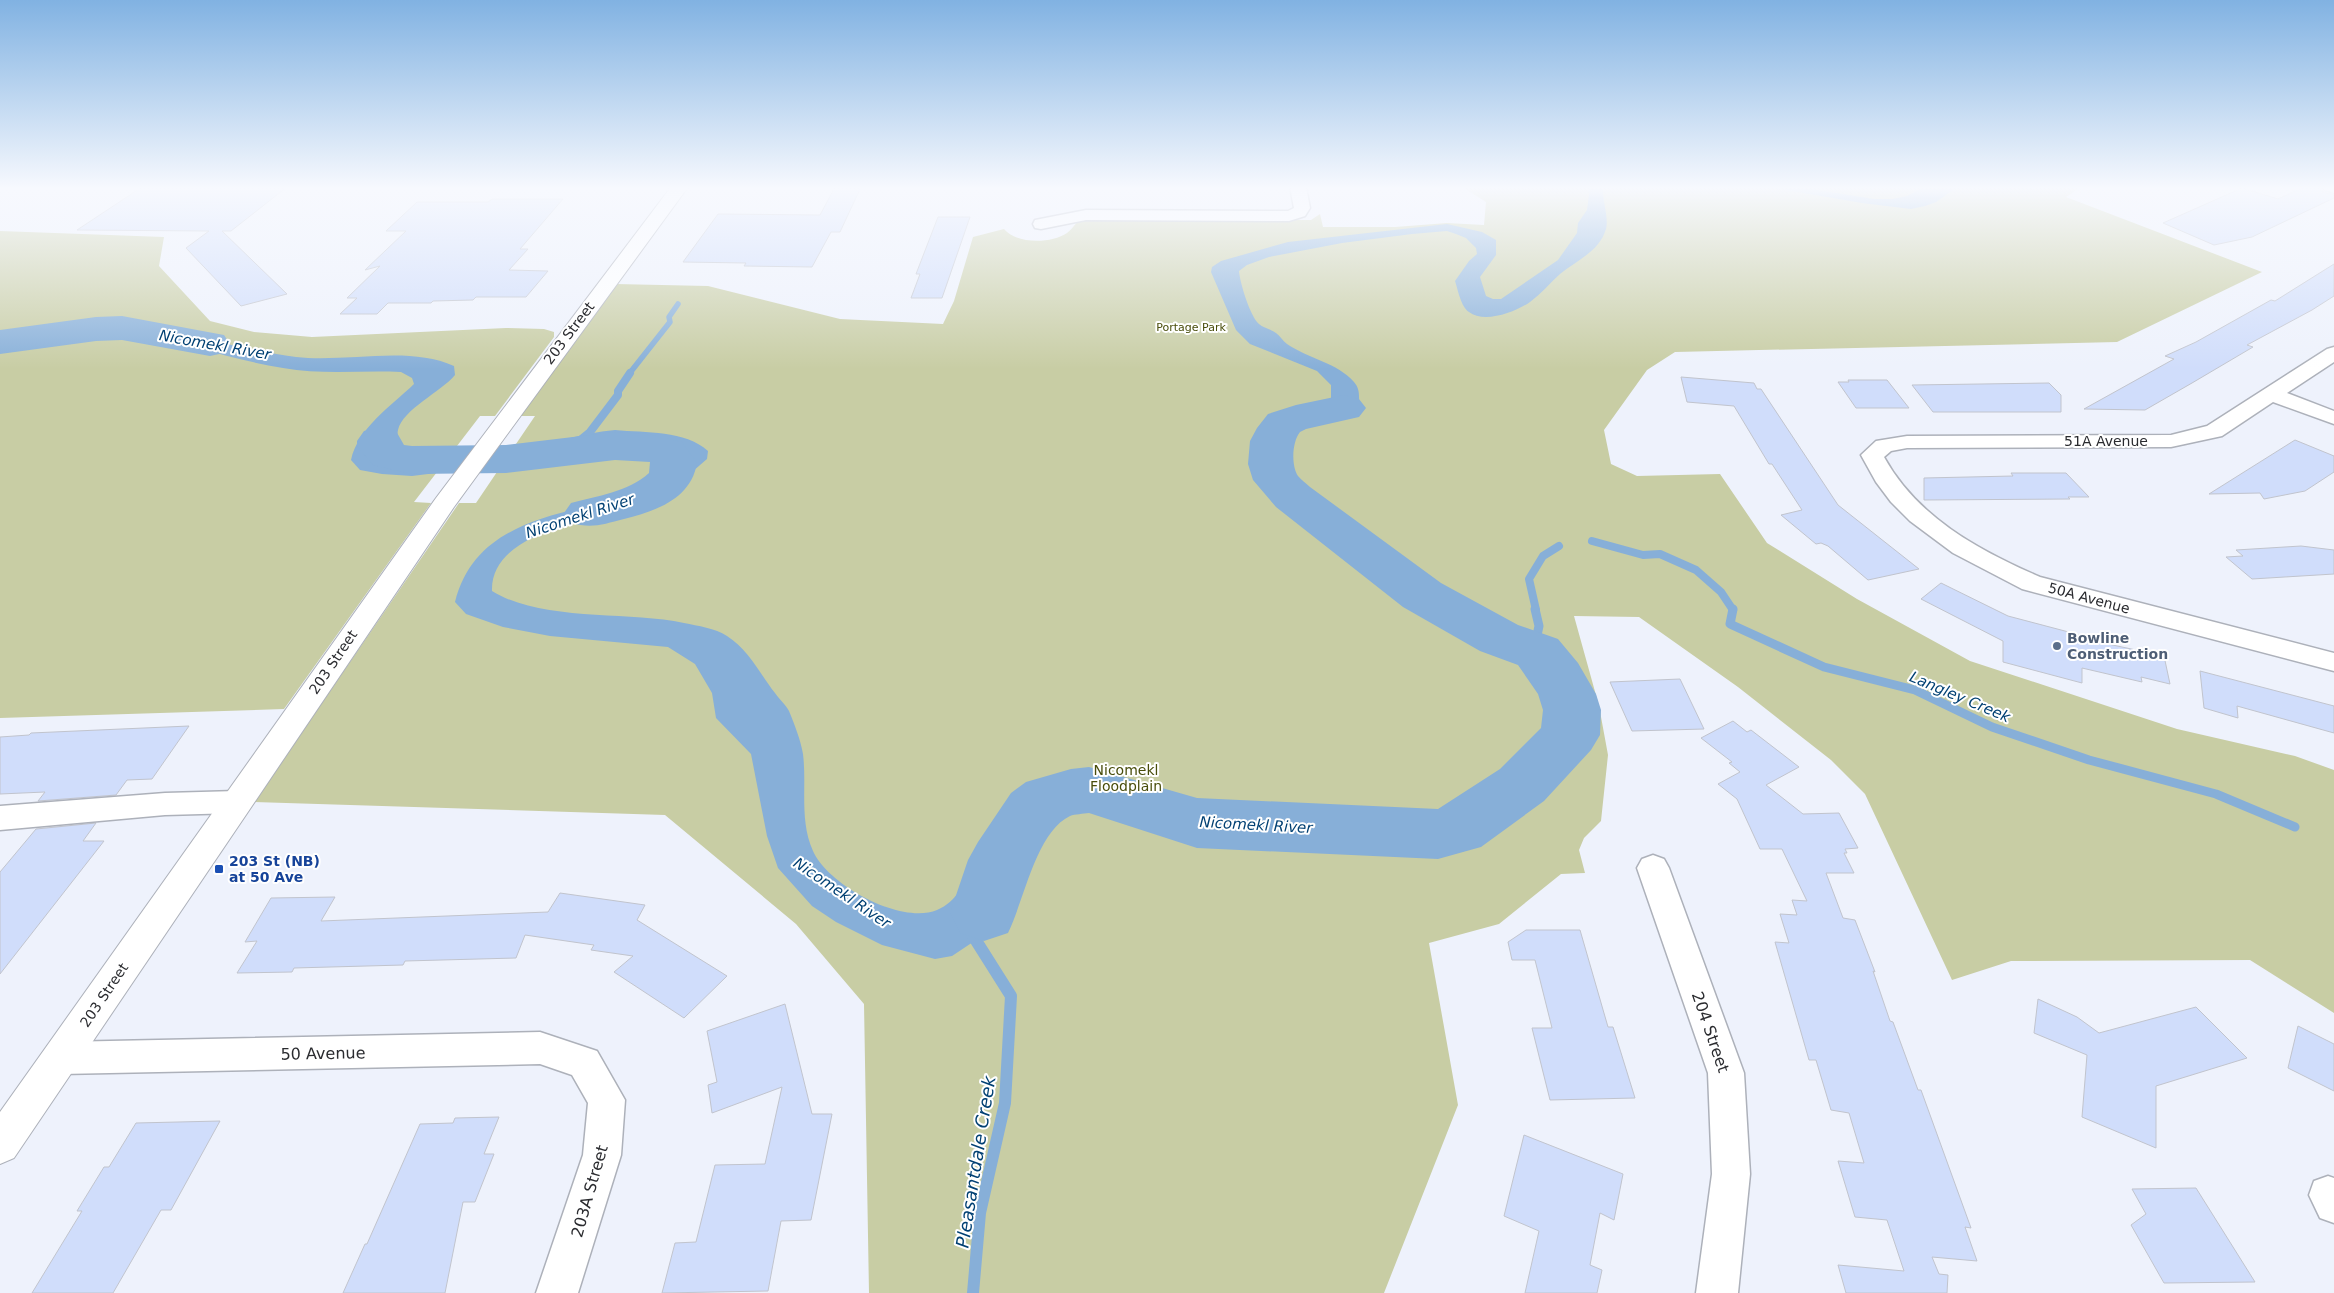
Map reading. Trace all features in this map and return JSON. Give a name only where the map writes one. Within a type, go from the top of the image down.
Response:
[{"type":"main road","name":"203 Street","points":[[0,1145],[444,503],[635,247]]},
{"type":"street","name":"51A Avenue","points":[[1878,470],[1872,456],[1884,446],[1907,442],[2171,441],[2214,432],[2334,352]]},
{"type":"street","points":[[2272,394],[2334,418]]},
{"type":"street","name":"50A Avenue","points":[[1878,470],[1901,501],[1938,531],[1990,565],[2031,583],[2334,662]]},
{"type":"street","points":[[0,818],[165,804],[237,802]]},
{"type":"street","name":"204 Street","points":[[1653,868],[1726,1072],[1731,1174],[1717,1293]]},
{"type":"street","name":"50 Avenue","points":[[61,1058],[540,1048],[584,1064]]},
{"type":"street","name":"203A Street","points":[[558,1293],[602,1155],[607,1100],[584,1064]]},
{"type":"green space","points":[[0,247],[162,247],[159,266],[210,321],[254,332],[312,337],[506,328],[544,329],[554,332],[554,337],[495,416],[480,416],[414,502],[431,503],[284,709],[0,718]]},
{"type":"green space","name":"Nicomekl Floodplain","points":[[970,247],[2198,247],[2262,272],[2117,342],[1675,352],[1647,370],[1604,430],[1611,464],[1637,476],[1720,474],[1767,543],[1857,599],[1970,661],[2177,729],[2295,756],[2334,770],[2334,1013],[2250,960],[2011,961],[1952,980],[1865,794],[1831,760],[1738,687],[1639,617],[1574,616],[1599,706],[1608,755],[1601,821],[1584,838],[1579,850],[1585,873],[1561,874],[1499,924],[1429,943],[1458,1105],[1384,1293],[869,1293],[864,1004],[796,924],[665,815],[254,802],[459,503],[476,503],[535,416],[520,416],[615,284],[708,286],[840,319],[943,324],[954,301]]},
{"type":"water","points":[[1269,247],[1319,247],[1269,257],[1247,265],[1239,271],[1243,291],[1249,307],[1259,324],[1272,330],[1295,349],[1331,365],[1347,375],[1356,385],[1359,404],[1334,419],[1293,425],[1282,434],[1258,434],[1276,416],[1306,410],[1325,403],[1331,398],[1331,385],[1317,371],[1250,344],[1236,330],[1211,272],[1212,267],[1221,261]]},
{"type":"water","points":[[1475,247],[1496,247],[1496,255],[1480,277],[1486,296],[1493,299],[1501,299],[1558,260],[1567,247],[1595,247],[1560,274],[1530,302],[1509,313],[1491,317],[1475,315],[1466,310],[1455,281],[1469,261],[1477,254]]},
{"type":"water","points":[[140,324],[296,357],[417,357],[436,360],[454,366],[455,375],[407,415],[401,422],[398,430],[398,442],[410,450],[423,453],[451,454],[436,473],[412,476],[360,470],[351,460],[355,448],[376,418],[414,384],[412,378],[401,372],[327,372],[264,365],[134,332]]},
{"type":"water","points":[[615,430],[664,434],[688,439],[708,451],[707,459],[685,478],[652,479],[659,467],[655,461],[639,456],[621,455],[579,457],[500,468],[512,449]]},
{"type":"water","points":[[674,488],[638,505],[569,524],[525,542],[507,555],[496,571],[492,591],[512,601],[559,612],[661,619],[701,626],[722,633],[735,642],[748,655],[786,706],[795,726],[803,754],[806,827],[813,851],[821,864],[834,877],[849,889],[867,899],[905,912],[922,913],[937,910],[955,897],[981,862],[1010,842],[1035,852],[1012,879],[987,926],[973,942],[952,956],[935,959],[882,945],[836,922],[812,906],[778,868],[767,836],[751,754],[716,718],[712,693],[695,664],[668,647],[550,636],[503,627],[466,614],[455,602],[464,578],[477,559],[492,543],[511,532],[532,522],[617,499],[641,490]]},
{"type":"building","points":[[239,247],[287,294],[241,306],[186,248]]},
{"type":"building","points":[[389,247],[521,247],[520,249],[528,249],[509,270],[548,271],[526,297],[476,297],[473,300],[433,301],[431,303],[388,303],[377,314],[340,314],[357,298],[347,298],[380,266],[365,270]]},
{"type":"building","points":[[694,247],[823,247],[812,267],[744,266],[746,263],[683,262]]},
{"type":"building","points":[[926,247],[960,247],[942,298],[911,298],[920,274],[916,274]]},
{"type":"building","points":[[2334,264],[2334,296],[2247,345],[2253,347],[2192,383],[2145,410],[2084,409],[2174,359],[2165,356],[2196,342],[2271,300],[2275,301]]},
{"type":"building","points":[[1681,377],[1754,383],[1757,389],[1761,389],[1838,505],[1919,569],[1868,580],[1828,546],[1821,543],[1816,544],[1781,515],[1802,510],[1772,464],[1769,464],[1734,406],[1687,402]]},
{"type":"building","points":[[1848,380],[1887,380],[1909,408],[1856,408],[1838,382],[1849,382]]},
{"type":"building","points":[[2049,383],[2061,395],[2061,412],[1933,412],[1912,385]]},
{"type":"building","points":[[2295,440],[2334,456],[2334,472],[2305,491],[2264,499],[2260,493],[2209,494]]},
{"type":"building","points":[[2011,473],[2066,473],[2089,497],[2068,497],[2070,499],[1924,500],[1924,478],[2013,476]]},
{"type":"building","points":[[2301,546],[2334,550],[2334,574],[2252,579],[2226,557],[2243,556],[2236,550]]},
{"type":"building","points":[[1941,583],[2008,616],[2080,635],[2080,638],[2164,656],[2170,684],[2141,677],[2142,682],[2082,668],[2082,683],[2003,662],[2003,641],[1921,599]]},
{"type":"building","points":[[2200,671],[2334,706],[2334,733],[2237,706],[2238,718],[2204,708]]},
{"type":"building","points":[[1680,679],[1704,729],[1632,731],[1610,682]]},
{"type":"building","points":[[1733,721],[1747,732],[1751,730],[1799,767],[1766,785],[1803,814],[1839,813],[1858,848],[1845,849],[1847,853],[1844,853],[1854,873],[1826,873],[1843,918],[1855,920],[1875,972],[1873,971],[1890,1021],[1893,1022],[1918,1090],[1921,1090],[1971,1228],[1965,1227],[1977,1261],[1932,1257],[1939,1274],[1948,1275],[1947,1293],[1846,1293],[1838,1265],[1904,1271],[1887,1220],[1855,1217],[1838,1161],[1864,1163],[1849,1113],[1831,1110],[1816,1060],[1809,1060],[1775,942],[1789,943],[1780,914],[1797,915],[1792,900],[1807,901],[1782,849],[1760,849],[1737,799],[1718,784],[1740,772],[1729,763],[1732,762],[1701,738]]},
{"type":"building","points":[[189,726],[152,779],[127,780],[116,795],[38,801],[45,792],[0,794],[0,737],[29,735],[31,733]]},
{"type":"building","points":[[96,823],[83,841],[104,841],[0,974],[0,872],[36,829]]},
{"type":"building","points":[[560,893],[645,905],[637,920],[727,976],[684,1018],[614,972],[633,956],[591,950],[594,945],[525,935],[516,958],[405,961],[403,965],[294,968],[292,972],[237,973],[257,941],[245,942],[271,898],[335,897],[321,921],[548,912]]},
{"type":"building","points":[[1526,930],[1580,930],[1608,1027],[1613,1027],[1635,1098],[1550,1100],[1532,1028],[1552,1028],[1535,960],[1512,960],[1508,942]]},
{"type":"building","points":[[2038,999],[2077,1017],[2099,1033],[2196,1007],[2247,1058],[2156,1086],[2156,1148],[2082,1117],[2087,1055],[2034,1033]]},
{"type":"building","points":[[785,1004],[812,1114],[832,1114],[811,1220],[781,1221],[768,1291],[662,1293],[675,1243],[696,1242],[715,1165],[765,1164],[782,1087],[712,1113],[708,1085],[717,1082],[707,1031]]},
{"type":"building","points":[[2298,1026],[2334,1044],[2334,1091],[2288,1068]]},
{"type":"building","points":[[499,1117],[484,1154],[494,1154],[475,1202],[463,1202],[445,1293],[343,1293],[365,1244],[367,1244],[420,1124],[453,1123],[455,1118]]},
{"type":"building","points":[[220,1121],[171,1210],[161,1210],[113,1293],[32,1293],[82,1211],[77,1211],[104,1167],[109,1167],[136,1123]]},
{"type":"building","points":[[1524,1135],[1623,1174],[1614,1220],[1600,1213],[1590,1265],[1602,1270],[1597,1293],[1525,1293],[1539,1231],[1504,1216]]},
{"type":"building","points":[[2196,1188],[2255,1282],[2164,1283],[2131,1225],[2146,1214],[2132,1189]]},
{"type":"waterway","points":[[629,374],[670,322],[669,317],[678,304]]},
{"type":"waterway","name":"Nicomekl River","points":[[0,342],[96,329],[122,328],[210,344]]},
{"type":"waterway","points":[[579,441],[590,432],[618,395],[618,391],[630,373]]},
{"type":"waterway","name":"Nicomekl River","points":[[984,913],[1001,860],[1033,810],[1048,799],[1071,792],[1089,790],[1197,823],[1438,834],[1458,829],[1522,785],[1570,735],[1572,710],[1567,694],[1558,677],[1538,652],[1499,638],[1422,595],[1293,497],[1276,480],[1271,464],[1271,448],[1279,428],[1289,420],[1344,408]]},
{"type":"waterway","name":"Nicomekl River","points":[[380,441],[380,446],[389,455],[412,460],[506,459],[615,446],[647,448],[666,452],[674,463],[670,478],[653,492],[632,502],[588,513]]},
{"type":"waterway","name":"Langley Creek","points":[[1592,541],[1643,555],[1660,554],[1696,570],[1721,592],[1733,610]]},
{"type":"waterway","name":"Langley Creek","points":[[1536,610],[1529,579],[1543,556],[1559,546]]},
{"type":"waterway","name":"Langley Creek","points":[[1535,609],[1539,626],[1536,640],[1538,652]]},
{"type":"waterway","name":"Langley Creek","points":[[1733,610],[1730,624],[1824,667],[1915,690],[1992,727],[2089,760],[2216,794],[2295,827]]},
{"type":"waterway","name":"Pleasantdale Creek","points":[[970,931],[1011,996],[1005,1103],[980,1213],[973,1293]]},
{"type":"place","name":"Bowline Construction","points":[[2057,646]]},
{"type":"place","name":"203 St (NB) at 50 Ave","points":[[219,869]]},
{"type":"park label","name":"Portage Park","points":[[1191,327]]}]
